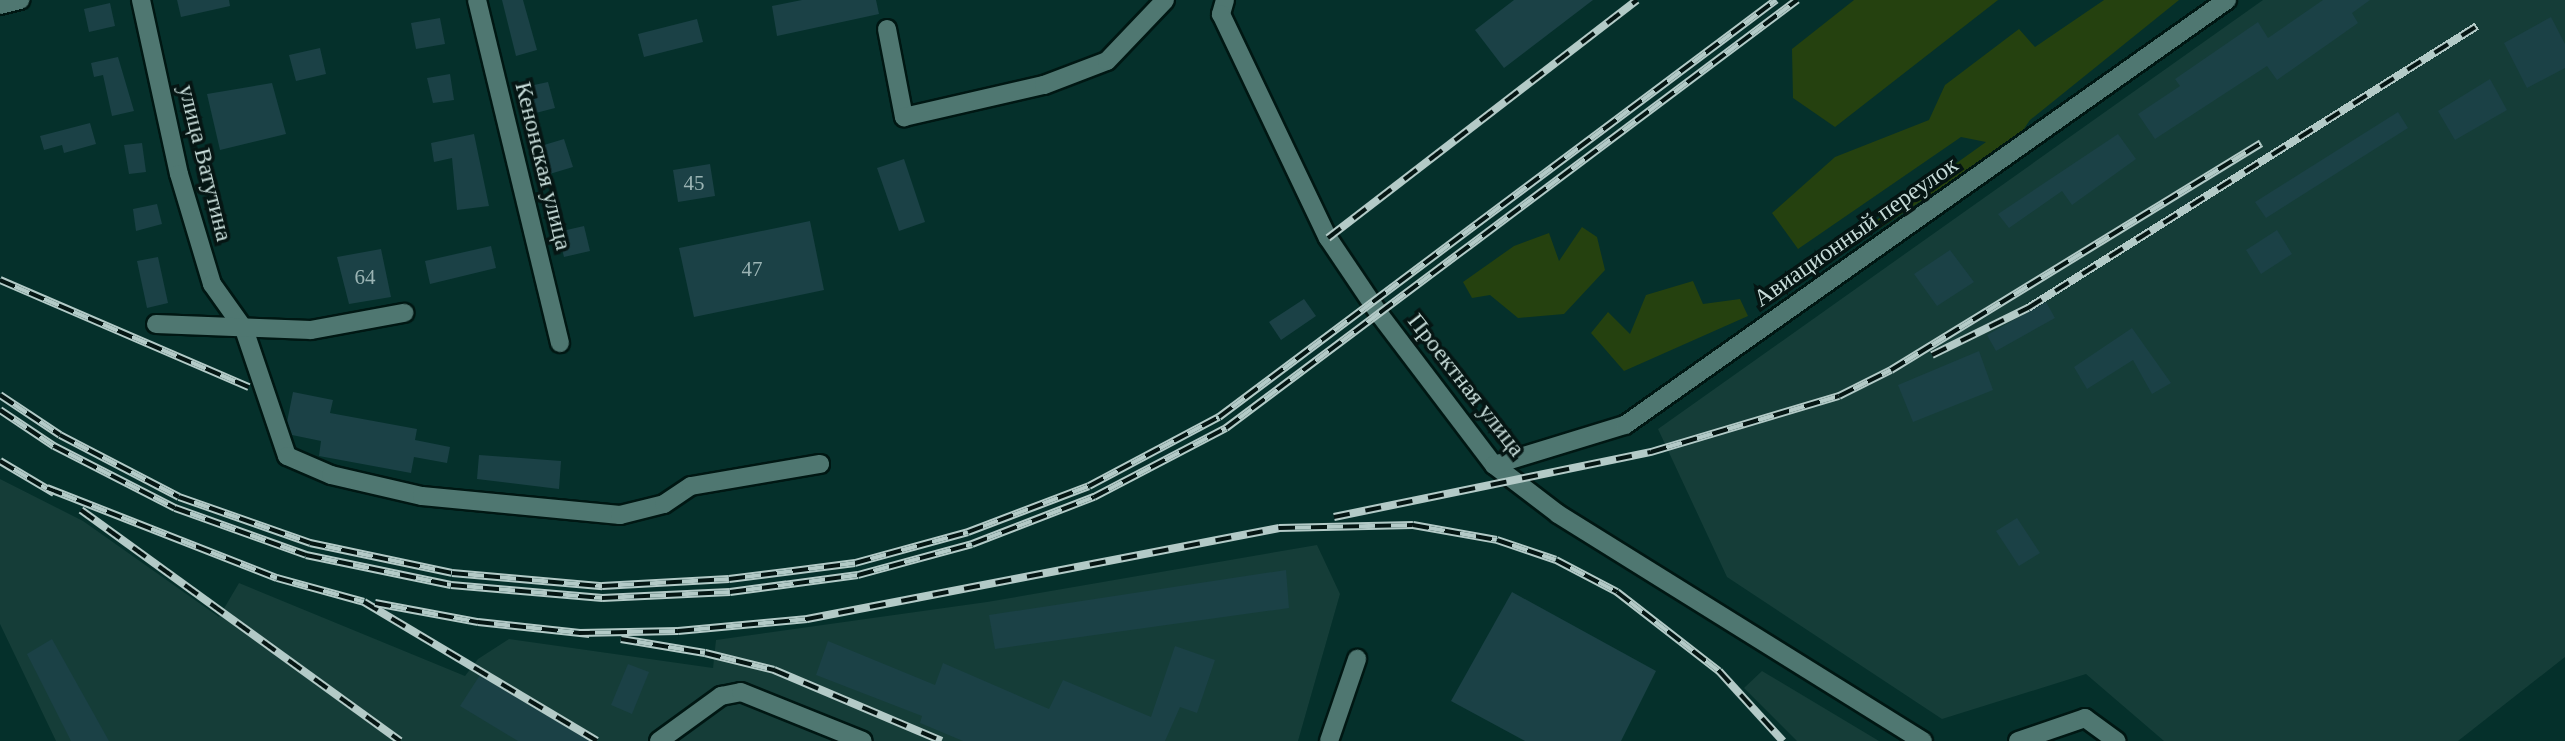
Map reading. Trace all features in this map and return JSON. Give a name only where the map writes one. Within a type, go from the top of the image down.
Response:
[{"type":"street","points":[[0,5],[20,0]]},
{"type":"street","name":"улица Ватутина","points":[[141,0],[179,174],[212,284],[244,329],[281,447],[305,467],[422,496],[620,515],[664,504],[691,485],[820,464]]},
{"type":"street","name":"Кенонская улица","points":[[477,0],[560,344]]},
{"type":"street","points":[[887,29],[904,117],[1044,85],[1107,61],[1165,0]]},
{"type":"street","name":"Авиационный переулок","points":[[1494,465],[1625,425],[2227,0]]},
{"type":"street","name":"Проектная улица","points":[[1219,5],[1328,238],[1494,465],[1558,514],[1923,741]]},
{"type":"street","points":[[156,324],[209,323],[244,329],[311,330],[404,313]]},
{"type":"street","points":[[1329,741],[1357,659]]},
{"type":"street","points":[[659,741],[721,696],[741,692],[863,741]]},
{"type":"street","points":[[2018,741],[2085,718],[2117,741]]},
{"type":"shaded area","points":[[2263,0],[2565,0],[2565,657],[2458,741],[2164,741],[2086,674],[1942,719],[1727,577],[1658,429]]},
{"type":"shaded area","points":[[0,479],[83,521],[219,617],[239,583],[465,676],[478,659],[509,639],[713,668],[716,640],[987,602],[1317,545],[1340,594],[1298,741],[56,741],[0,624]]},
{"type":"shaded area","points":[[1762,671],[1879,741],[1797,741],[1744,688]]},
{"type":"green space","points":[[1854,0],[1998,0],[1835,127],[1793,98],[1792,49]]},
{"type":"green space","points":[[2104,0],[2179,0],[2030,120],[2019,136],[1879,229],[1874,222],[1986,142],[1961,137],[1798,249],[1772,213],[1835,157],[1929,120],[1945,85],[2019,29],[2035,47]]},
{"type":"green space","points":[[1582,227],[1597,237],[1605,270],[1564,314],[1518,318],[1490,295],[1472,298],[1463,282],[1514,246],[1549,233],[1559,261]]},
{"type":"green space","points":[[1693,281],[1703,304],[1740,299],[1748,316],[1624,371],[1591,333],[1608,312],[1630,334],[1646,295]]},
{"type":"building","points":[[177,0],[229,0],[230,6],[181,17]]},
{"type":"building","points":[[502,0],[523,0],[537,50],[516,56]]},
{"type":"building","points":[[802,0],[876,0],[879,14],[777,36],[772,6]]},
{"type":"building","points":[[1514,0],[1593,0],[1504,68],[1475,30]]},
{"type":"building","points":[[2323,0],[2370,0],[2352,13],[2358,23],[2277,80],[2267,66],[2155,139],[2138,114],[2180,86],[2175,79],[2258,22],[2268,38]]},
{"type":"building","points":[[110,3],[115,26],[89,32],[84,9]]},
{"type":"building","points":[[2551,17],[2565,44],[2565,68],[2527,88],[2504,43]]},
{"type":"building","points":[[440,18],[445,44],[416,49],[411,23]]},
{"type":"building","points":[[697,19],[703,42],[644,57],[638,34]]},
{"type":"building","points":[[320,48],[326,74],[296,81],[289,55]]},
{"type":"building","points":[[118,57],[134,111],[112,116],[103,75],[94,77],[91,63]]},
{"type":"building","points":[[450,74],[454,100],[433,103],[427,78]]},
{"type":"building","points":[[2490,79],[2507,110],[2455,140],[2438,111]]},
{"type":"building","points":[[548,82],[555,108],[528,115],[520,88]]},
{"type":"building","points":[[272,83],[286,134],[220,150],[207,94]]},
{"type":"building","points":[[2398,112],[2408,128],[2266,218],[2255,202]]},
{"type":"building","points":[[90,123],[96,144],[64,153],[62,145],[44,150],[40,136]]},
{"type":"building","points":[[474,134],[489,206],[457,210],[452,158],[434,162],[431,143]]},
{"type":"building","points":[[2118,134],[2136,159],[2072,205],[2062,191],[2009,228],[1998,214]]},
{"type":"building","points":[[564,139],[573,167],[543,176],[534,148]]},
{"type":"building","points":[[142,143],[146,172],[129,174],[124,145]]},
{"type":"building","points":[[904,159],[925,222],[899,231],[877,168]]},
{"type":"building","points":[[710,164],[715,196],[678,202],[673,170]]},
{"type":"building","points":[[157,204],[162,224],[136,231],[133,209]]},
{"type":"building","points":[[810,221],[824,290],[694,317],[679,248]]},
{"type":"building","points":[[584,226],[590,251],[564,257],[558,232]]},
{"type":"building","points":[[2277,230],[2292,254],[2261,274],[2246,250]]},
{"type":"building","points":[[491,246],[496,268],[430,284],[425,261]]},
{"type":"building","points":[[381,249],[391,297],[349,304],[337,257]]},
{"type":"building","points":[[1950,250],[1974,282],[1937,306],[1914,274]]},
{"type":"building","points":[[158,257],[168,303],[147,308],[137,261]]},
{"type":"building","points":[[1304,299],[1316,316],[1281,340],[1269,322]]},
{"type":"building","points":[[2046,302],[2055,318],[1996,351],[1987,335]]},
{"type":"building","points":[[2132,328],[2171,383],[2152,394],[2133,360],[2087,389],[2074,367]]},
{"type":"building","points":[[1979,351],[1993,390],[1913,422],[1898,385]]},
{"type":"building","points":[[293,392],[333,400],[330,413],[417,429],[415,440],[450,447],[447,463],[414,457],[411,473],[319,456],[321,441],[292,435],[287,422]]},
{"type":"building","points":[[479,455],[561,461],[559,489],[477,479]]},
{"type":"building","points":[[2017,518],[2040,553],[2019,566],[1996,531]]},
{"type":"building","points":[[1286,570],[1289,608],[995,649],[989,615]]},
{"type":"building","points":[[1512,592],[1656,671],[1621,741],[1525,741],[1451,701]]},
{"type":"building","points":[[52,639],[109,741],[71,741],[27,654]]},
{"type":"building","points":[[828,641],[935,685],[943,663],[1049,709],[1063,680],[1151,717],[1175,646],[1215,660],[1197,713],[1180,707],[1165,741],[963,741],[920,723],[922,716],[816,675]]},
{"type":"building","points":[[628,664],[649,672],[632,714],[611,705]]},
{"type":"building","points":[[480,675],[591,741],[518,741],[460,706]]},
{"type":"railway","points":[[1328,238],[1637,0]]},
{"type":"railway","points":[[0,395],[60,435],[179,497],[310,543],[452,573],[602,586],[729,579],[855,563],[968,532],[1089,486],[1219,417],[1776,0]]},
{"type":"railway","points":[[0,410],[54,446],[175,508],[306,555],[451,585],[602,598],[730,592],[858,575],[972,544],[1094,497],[1226,428],[1797,0]]},
{"type":"railway","points":[[1932,355],[2028,308],[2477,26]]},
{"type":"railway","points":[[1334,517],[1651,452],[1839,396],[1891,370],[2261,143]]},
{"type":"railway","points":[[0,280],[249,387]]},
{"type":"railway","points":[[0,461],[54,493]]},
{"type":"railway","points":[[47,488],[277,578],[364,602],[597,741]]},
{"type":"railway","points":[[81,510],[400,741]]},
{"type":"railway","points":[[579,633],[678,631],[807,619],[1279,528],[1413,525],[1497,540],[1556,560],[1617,592],[1719,671],[1783,741]]},
{"type":"railway","points":[[375,603],[478,622],[589,634]]},
{"type":"railway","points":[[621,639],[705,653],[774,670],[942,741]]}]
